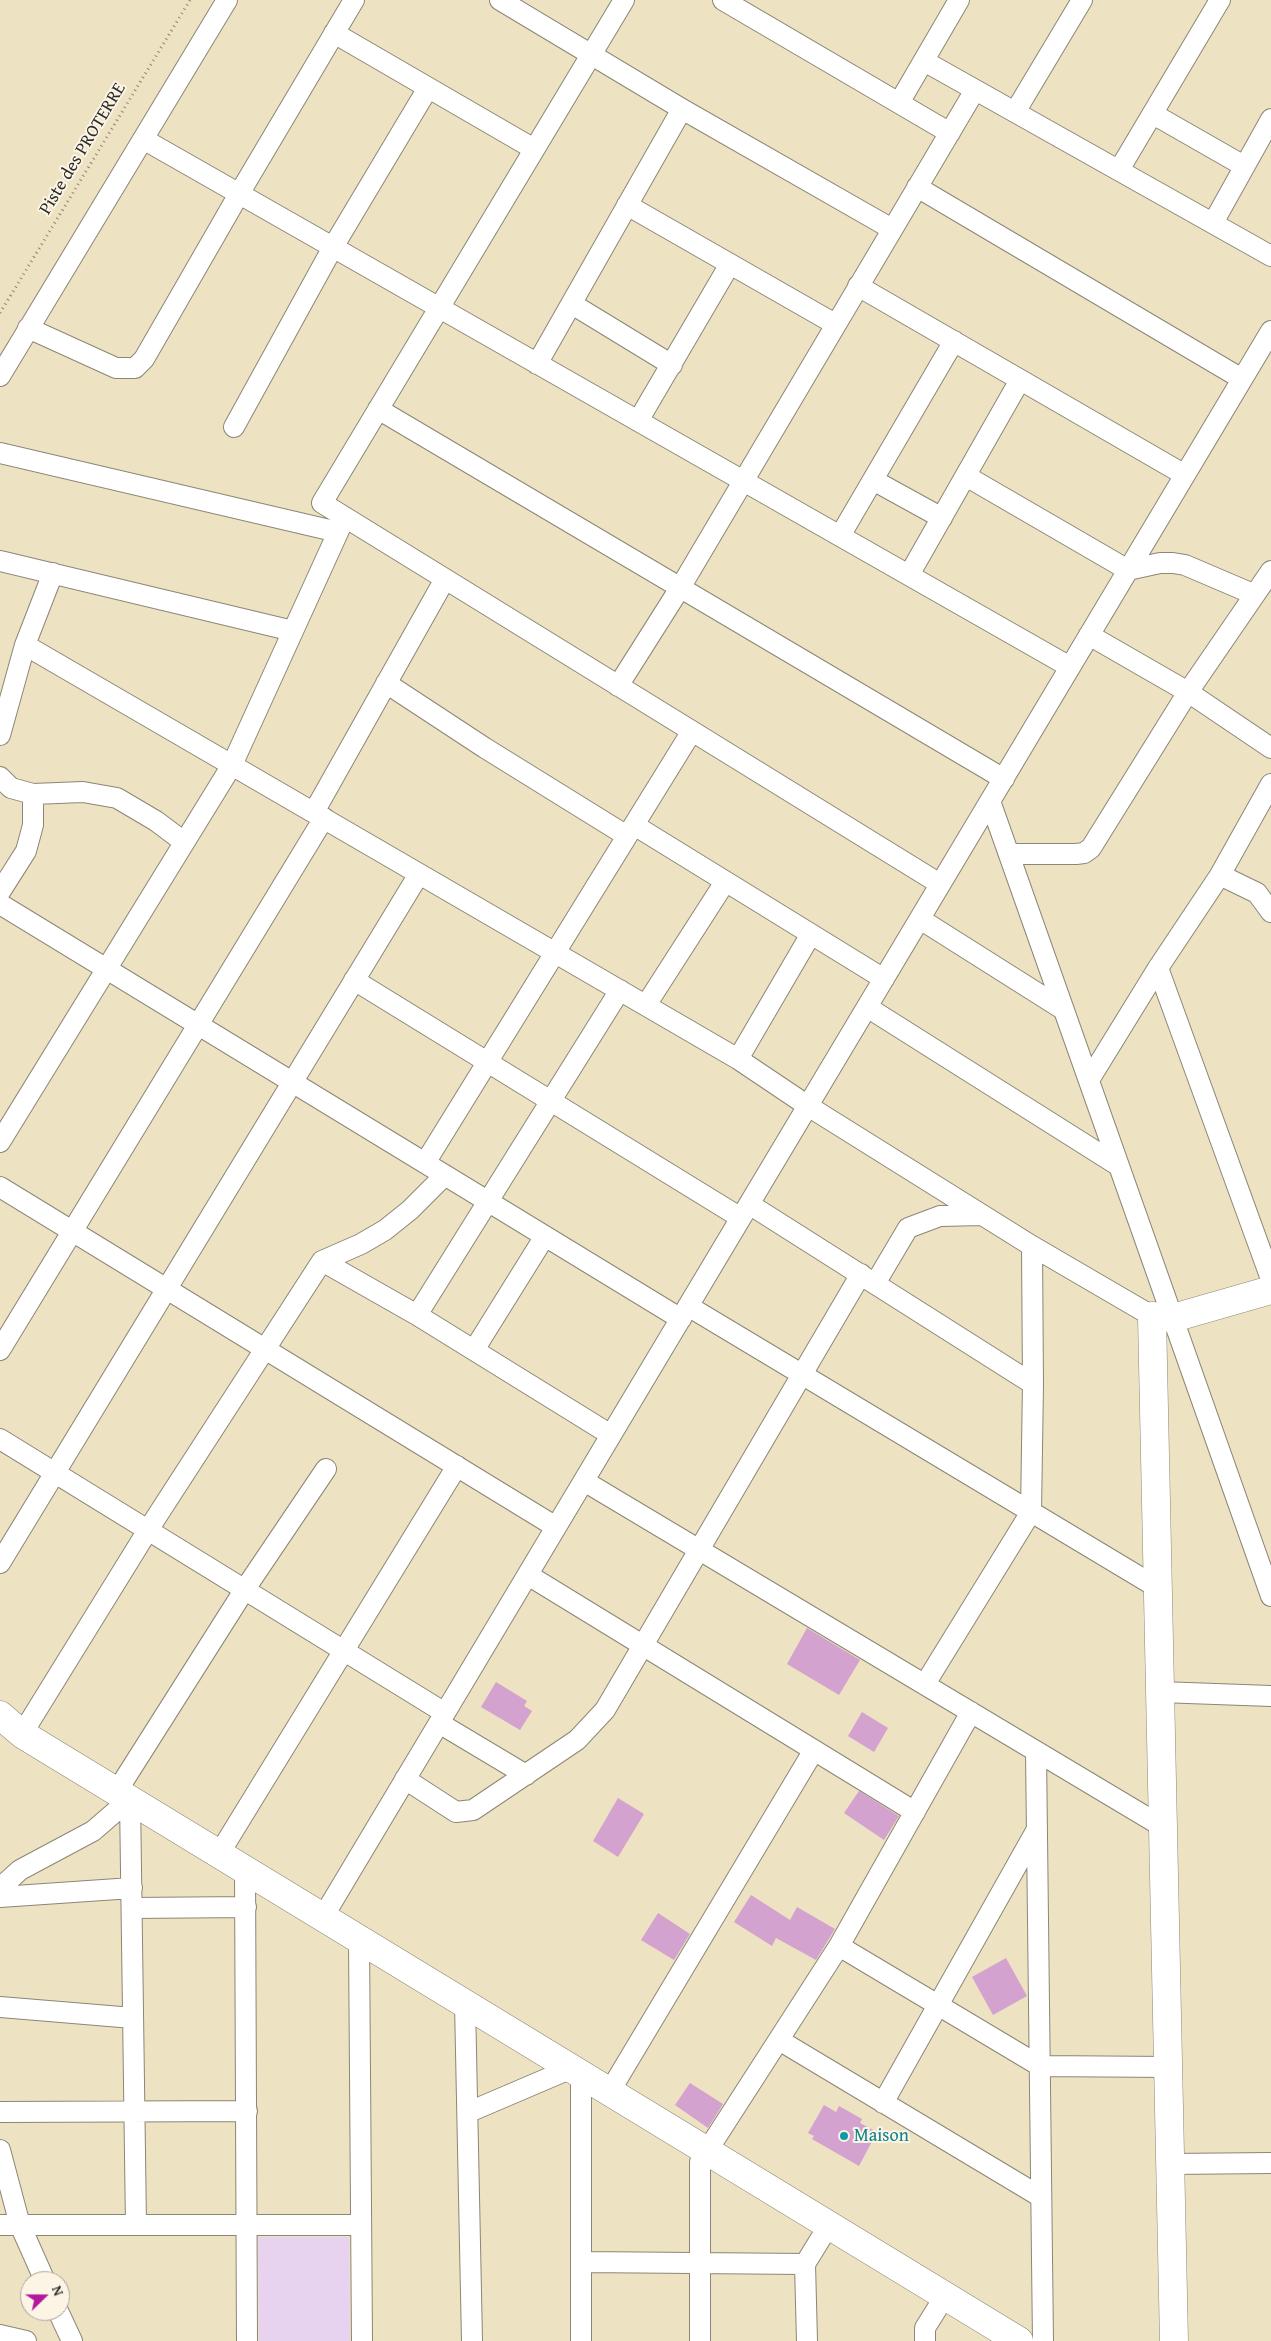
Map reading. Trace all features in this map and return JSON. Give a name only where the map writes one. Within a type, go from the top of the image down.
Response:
[{"type":"street","points":[[0,376],[227,0]]},
{"type":"street","points":[[28,328],[116,368],[135,368],[144,359],[354,0]]},
{"type":"street","points":[[500,0],[682,109],[892,229]]},
{"type":"street","points":[[341,525],[322,503],[624,0]]},
{"type":"street","points":[[723,0],[950,133]]},
{"type":"street","points":[[899,103],[959,0]]},
{"type":"street","points":[[1015,112],[1082,0]]},
{"type":"street","points":[[1119,170],[1220,0]]},
{"type":"street","points":[[334,33],[534,149]]},
{"type":"street","points":[[924,61],[1271,256]]},
{"type":"street","points":[[234,427],[333,247],[428,88]]},
{"type":"street","points":[[618,686],[680,588],[742,480],[975,90]]},
{"type":"street","points":[[537,364],[682,109]]},
{"type":"street","points":[[1153,114],[1244,166]]},
{"type":"street","points":[[1213,223],[1271,119]]},
{"type":"street","points":[[143,139],[1070,667]]},
{"type":"street","points":[[917,187],[1242,379]]},
{"type":"street","points":[[627,205],[835,324]]},
{"type":"street","points":[[638,421],[730,264]]},
{"type":"street","points":[[858,286],[1185,475]]},
{"type":"street","points":[[572,304],[672,365]]},
{"type":"street","points":[[323,1917],[1271,331]]},
{"type":"street","points":[[840,536],[954,341]]},
{"type":"street","points":[[909,575],[1020,380]]},
{"type":"street","points":[[378,409],[1004,779]]},
{"type":"street","points":[[0,453],[341,525],[444,579],[940,884]]},
{"type":"street","points":[[966,476],[1128,570],[1160,563],[1185,565],[1253,594]]},
{"type":"street","points":[[873,480],[942,518]]},
{"type":"street","points":[[0,1142],[232,765],[341,525]]},
{"type":"street","points":[[0,561],[293,631]]},
{"type":"street","points":[[1009,854],[1076,854],[1084,853],[1091,848],[1188,692],[1253,594],[1271,571]]},
{"type":"street","points":[[0,735],[25,645],[54,573]]},
{"type":"street","points":[[0,1350],[198,1024],[319,815],[386,683],[444,579]]},
{"type":"street","points":[[1089,635],[1188,692],[1271,748]]},
{"type":"street","points":[[25,645],[738,1059],[808,1106],[1032,1246],[1163,1317],[1271,1290]]},
{"type":"street","points":[[386,683],[485,748],[725,882],[884,979]]},
{"type":"street","points":[[425,1163],[692,731]]},
{"type":"street","points":[[0,777],[11,788],[33,794],[83,792],[117,798],[156,821],[184,842]]},
{"type":"street","points":[[1089,1080],[1158,968],[1220,875],[1271,784]]},
{"type":"street","points":[[0,892],[26,851],[32,825],[33,794]]},
{"type":"street","points":[[990,801],[1119,1166],[1163,1317],[1271,1596]]},
{"type":"street","points":[[0,1564],[419,874]]},
{"type":"street","points":[[1220,875],[1257,893],[1271,912]]},
{"type":"street","points":[[646,1005],[725,882]]},
{"type":"street","points":[[0,904],[545,1236],[802,1374],[1158,1588]]},
{"type":"street","points":[[920,919],[1064,1010]]},
{"type":"street","points":[[738,1059],[811,934]]},
{"type":"street","points":[[1158,968],[1271,1279]]},
{"type":"street","points":[[354,980],[550,1101],[868,1278],[1033,1384]]},
{"type":"street","points":[[417,1315],[620,990]]},
{"type":"street","points":[[867,1007],[1119,1166]]},
{"type":"street","points":[[22,1734],[148,1530],[322,1261],[361,1244],[385,1230],[410,1210],[445,1175]]},
{"type":"street","points":[[0,1187],[556,1527]]},
{"type":"street","points":[[405,1779],[456,1812],[473,1810],[577,1740],[605,1710],[802,1374],[868,1278],[908,1228],[940,1216],[982,1215]]},
{"type":"street","points":[[474,1350],[545,1236]]},
{"type":"street","points":[[924,1684],[1030,1512],[1033,1384],[1032,1246]]},
{"type":"street","points":[[322,1261],[417,1315],[611,1435]]},
{"type":"street","points":[[1163,1317],[1158,1588],[1174,2341]]},
{"type":"street","points":[[0,1439],[344,1651],[526,1775]]},
{"type":"street","points":[[219,1854],[457,1466]]},
{"type":"street","points":[[0,1888],[20,1870],[93,1831],[123,1795],[245,1589],[326,1469]]},
{"type":"street","points":[[584,1481],[1163,1827]]},
{"type":"street","points":[[528,1575],[915,1812]]},
{"type":"street","points":[[1160,1692],[1271,1696]]},
{"type":"street","points":[[700,2341],[700,2162],[839,1946],[971,1712]]},
{"type":"street","points":[[0,1715],[22,1734],[1019,2341]]},
{"type":"street","points":[[610,2092],[814,1750]]},
{"type":"street","points":[[1036,1751],[1043,2341]]},
{"type":"street","points":[[123,1795],[132,1888],[136,2225]]},
{"type":"street","points":[[882,2103],[1037,1829]]},
{"type":"street","points":[[245,1869],[247,2341]]},
{"type":"street","points":[[0,1897],[132,1888]]},
{"type":"street","points":[[132,1908],[246,1907]]},
{"type":"street","points":[[359,1939],[362,2341]]},
{"type":"street","points":[[839,1946],[1040,2066],[1168,2067]]},
{"type":"street","points":[[465,2003],[469,2112],[472,2341]]},
{"type":"street","points":[[0,2007],[134,2018]]},
{"type":"street","points":[[779,2040],[1041,2197]]},
{"type":"street","points":[[469,2112],[577,2071]]},
{"type":"street","points":[[577,2071],[582,2262],[581,2341]]},
{"type":"street","points":[[0,2112],[246,2110]]},
{"type":"street","points":[[0,2150],[10,2225],[39,2271]]},
{"type":"street","points":[[1170,2164],[1271,2163]]},
{"type":"street","points":[[10,2225],[361,2225]]},
{"type":"street","points":[[807,2341],[805,2264],[829,2225]]},
{"type":"street","points":[[582,2262],[805,2264]]},
{"type":"street","points":[[926,2341],[925,2328],[945,2296]]},
{"type":"street","points":[[63,2321],[72,2341]]},
{"type":"street","points":[[0,2335],[26,2341]]},
{"type":"path","name":"Piste des PROTERRE","points":[[0,313],[190,0]]},
{"type":"shaded area","points":[[258,2237],[349,2237],[350,2341],[259,2341]]},
{"type":"building","points":[[807,1628],[860,1660],[839,1695],[787,1664]]},
{"type":"building","points":[[496,1682],[527,1701],[524,1706],[532,1711],[520,1730],[481,1707]]},
{"type":"building","points":[[862,1712],[888,1728],[874,1752],[848,1736]]},
{"type":"building","points":[[859,1791],[899,1816],[884,1840],[844,1813]]},
{"type":"building","points":[[618,1798],[644,1814],[618,1857],[593,1841]]},
{"type":"building","points":[[751,1895],[790,1920],[797,1907],[835,1929],[816,1960],[776,1938],[772,1946],[734,1922]]},
{"type":"building","points":[[658,1913],[690,1934],[674,1960],[641,1940]]},
{"type":"building","points":[[1006,1958],[1027,1996],[993,2015],[972,1977]]},
{"type":"building","points":[[690,2083],[723,2104],[708,2128],[675,2105]]},
{"type":"building","name":"Maison","points":[[824,2105],[836,2112],[839,2106],[862,2119],[860,2123],[877,2132],[859,2166],[812,2139],[814,2136],[808,2133]]},
{"type":"place","name":"Maison","points":[[844,2136]]}]
